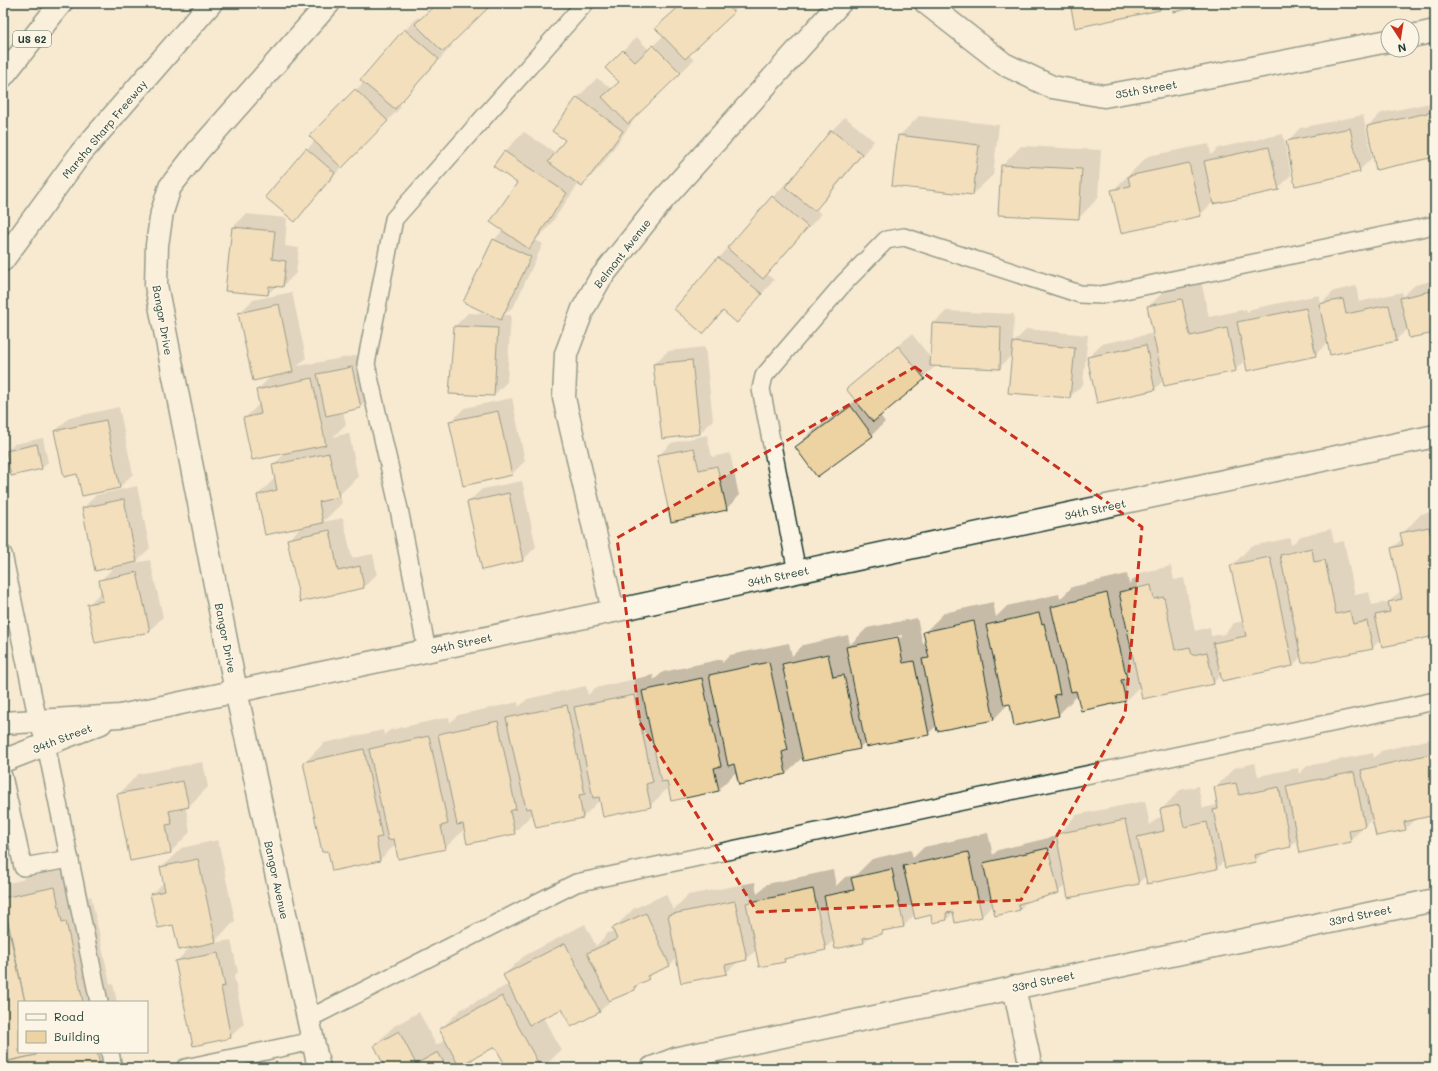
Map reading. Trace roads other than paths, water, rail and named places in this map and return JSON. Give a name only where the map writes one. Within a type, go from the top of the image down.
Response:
[{"type":"main road","name":"US 62","points":[[3,76],[61,3]]},
{"type":"main road","name":"Marsha Sharp Freeway","points":[[3,260],[81,153],[211,3]]},
{"type":"main road","name":"Bangor Drive","points":[[236,691],[156,285],[157,245],[162,212],[170,187],[198,151],[329,3]]},
{"type":"main road","name":"Belmont Avenue","points":[[613,611],[564,398],[566,354],[568,348],[583,309],[600,278],[662,201],[840,3]]},
{"type":"main road","name":"35th Street","points":[[926,3],[1004,64],[1052,87],[1104,96],[1380,43]]},
{"type":"main road","points":[[1420,34],[1435,31]]},
{"type":"main road","name":"34th Street","points":[[3,761],[120,716],[1435,436]]},
{"type":"main road","name":"Bangor Avenue","points":[[236,691],[319,1068]]},
{"type":"main road","name":"34th Street","points":[[3,723],[120,716]]},
{"type":"main road","name":"33rd Street","points":[[652,1068],[678,1058],[1435,900]]},
{"type":"main road","points":[[1014,987],[1031,1068]]},
{"type":"lane","points":[[427,651],[366,364],[394,219],[585,3]]},
{"type":"lane","points":[[797,572],[761,389],[764,376],[844,284],[886,240],[904,237],[1080,294],[1101,295],[1435,226]]},
{"type":"lane","points":[[3,554],[38,721],[46,744],[100,1001]]},
{"type":"lane","points":[[308,1019],[576,883],[1435,700]]},
{"type":"lane","points":[[3,776],[24,867],[70,859]]},
{"type":"lane","points":[[185,1068],[313,1041]]},
{"type":"lane","points":[[110,1053],[113,1068]]}]
